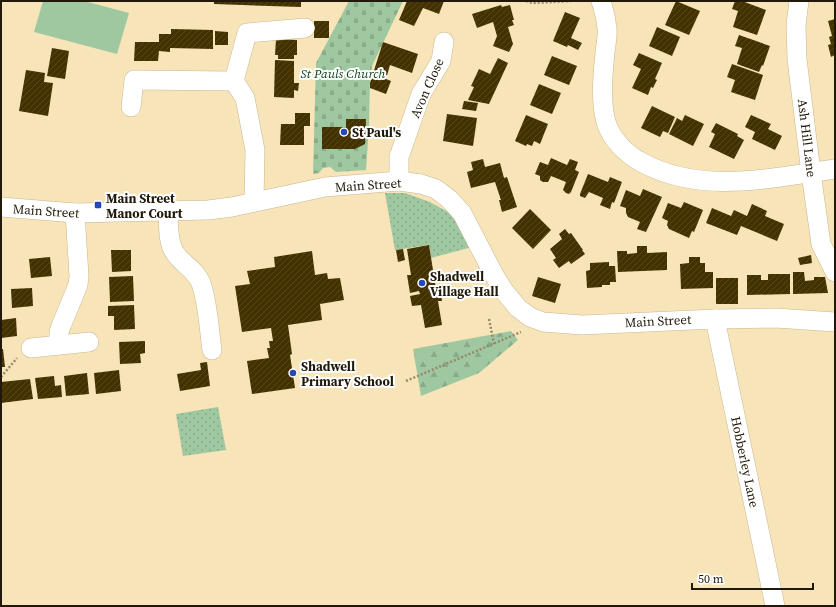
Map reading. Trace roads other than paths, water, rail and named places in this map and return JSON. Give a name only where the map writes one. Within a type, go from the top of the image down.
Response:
[{"type":"street","points":[[601,1],[607,29],[603,95],[606,122],[616,140],[630,156],[654,169],[683,178],[712,182],[741,182],[835,169]]},
{"type":"street","name":"Ash Hill Lane","points":[[799,1],[796,25],[797,59],[811,173],[821,244],[835,272]]},
{"type":"street","points":[[254,202],[255,150],[245,98],[234,81],[248,33],[305,28]]},
{"type":"street","name":"Avon Close","points":[[399,181],[399,157],[421,94],[441,61],[444,42]]},
{"type":"street","points":[[131,107],[134,80],[234,81]]},
{"type":"street","name":"Main Street","points":[[1,208],[75,213],[208,210],[325,188],[399,181],[422,184],[436,189],[449,198],[462,213],[504,291],[518,308],[530,317],[543,322],[582,325],[715,319],[776,318],[835,322]]},
{"type":"street","points":[[168,211],[173,249],[200,282],[204,295],[212,350]]},
{"type":"street","points":[[59,345],[59,332],[78,284],[79,276],[75,213]]},
{"type":"street","name":"Hobberley Lane","points":[[715,319],[776,606]]},
{"type":"street","points":[[31,348],[89,342]]},
{"type":"place","name":"St Paul's","points":[[344,132]]},
{"type":"place","name":"Main Street Manor Court","points":[[98,205]]},
{"type":"place","name":"Shadwell Village Hall","points":[[422,283]]},
{"type":"place","name":"Shadwell Primary School","points":[[293,373]]},
{"type":"park label","name":"St Pauls Church","points":[[343,73]]}]
